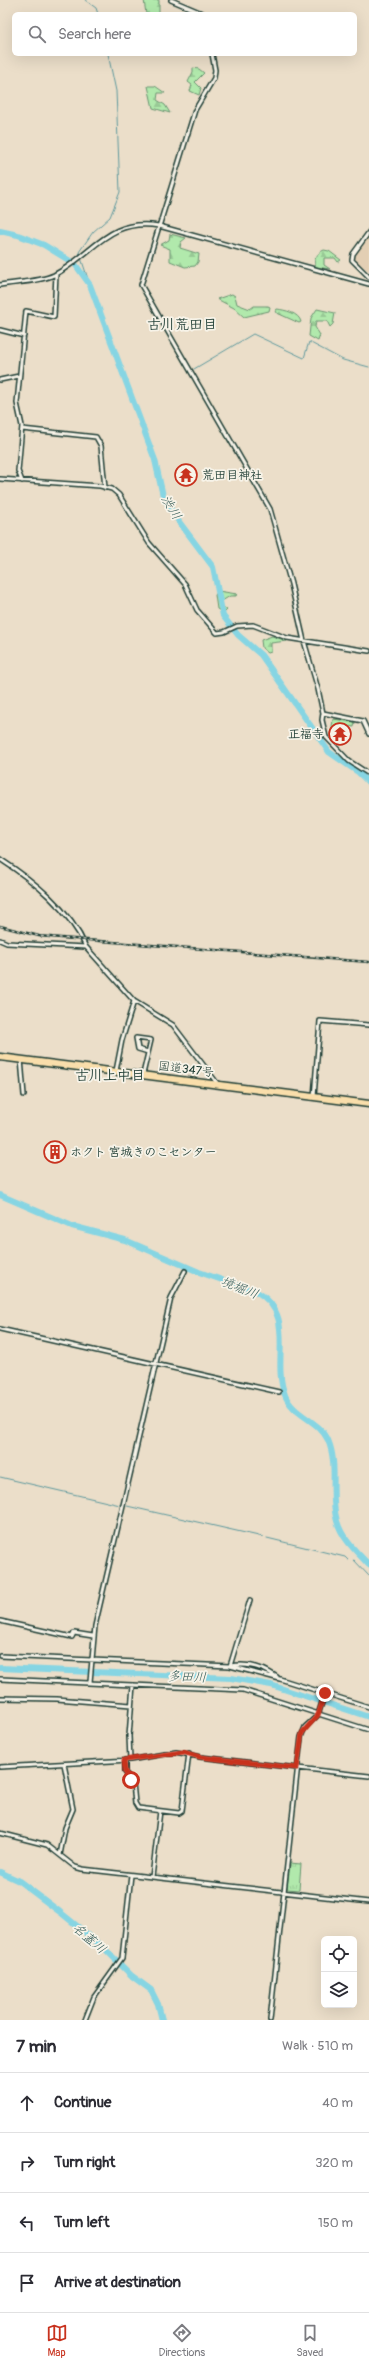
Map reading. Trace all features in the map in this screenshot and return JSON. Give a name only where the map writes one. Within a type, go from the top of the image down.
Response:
[{"type":"highway","name":"国道347号","points":[[0,1057],[217,1083],[369,1104]]},
{"type":"street","points":[[171,0],[199,12]]},
{"type":"street","points":[[212,56],[214,78],[195,110],[141,285],[270,509],[291,584],[323,713],[323,729],[330,743],[349,761],[369,774]]},
{"type":"street","points":[[0,285],[56,274],[67,268],[108,234],[121,228],[140,224],[159,226],[369,284]]},
{"type":"street","points":[[369,232],[353,254],[352,260],[369,278]]},
{"type":"street","points":[[22,481],[18,471],[22,428],[17,404],[26,311],[54,317],[56,274]]},
{"type":"street","points":[[0,330],[24,336]]},
{"type":"street","points":[[0,380],[19,376]]},
{"type":"street","points":[[22,428],[96,437],[101,446],[105,488]]},
{"type":"street","points":[[0,479],[112,489],[119,495],[149,543],[185,584],[202,615],[217,632],[224,632],[236,626],[253,625],[280,636],[369,651]]},
{"type":"street","points":[[323,713],[363,721],[369,734]]},
{"type":"street","points":[[0,859],[39,887],[81,937],[86,948],[134,1001],[173,1025],[217,1083]]},
{"type":"street","points":[[0,940],[7,943],[86,948]]},
{"type":"street","points":[[116,1071],[122,1040],[134,1001]]},
{"type":"street","points":[[314,1097],[320,1021],[369,1025]]},
{"type":"street","points":[[143,1074],[151,1040],[136,1038],[138,1049],[148,1052]]},
{"type":"street","points":[[21,1060],[24,1095]]},
{"type":"street","points":[[90,1682],[93,1636],[172,1298],[185,1271]]},
{"type":"street","points":[[0,1329],[279,1392]]},
{"type":"street","points":[[230,1666],[250,1600]]},
{"type":"street","points":[[0,1621],[72,1637],[74,1633],[93,1636]]},
{"type":"street","points":[[0,1656],[91,1662],[230,1666],[280,1679],[369,1707]]},
{"type":"street","points":[[0,1679],[90,1682],[132,1686],[250,1691],[369,1730]]},
{"type":"street","points":[[130,1760],[129,1743],[132,1686]]},
{"type":"street","points":[[270,2020],[302,1733],[318,1714],[325,1694]]},
{"type":"street","points":[[0,1698],[57,1699],[131,1705]]},
{"type":"street","points":[[124,1760],[126,1776],[133,1782],[137,1806],[140,1808],[179,1813],[182,1811],[189,1753]]},
{"type":"street","points":[[0,1767],[130,1760],[153,1755],[189,1753],[200,1757],[369,1776]]},
{"type":"street","points":[[60,1855],[65,1828],[73,1809],[64,1764]]},
{"type":"street","points":[[152,1877],[160,1811]]},
{"type":"street","points":[[0,1833],[45,1844],[78,1869],[369,1902]]},
{"type":"street","points":[[85,2020],[94,1997],[121,1960],[131,1875]]},
{"type":"shaded area","points":[[369,236],[369,271],[355,261],[355,256]]},
{"type":"green space","points":[[144,0],[159,0],[159,12],[146,12]]},
{"type":"green space","points":[[193,68],[199,69],[204,73],[195,82],[201,88],[199,95],[190,91],[192,85],[188,82],[193,72]]},
{"type":"green space","points":[[148,86],[155,86],[165,93],[158,93],[157,100],[165,105],[170,113],[153,108]]},
{"type":"green space","points":[[170,234],[186,238],[181,242],[180,248],[199,254],[198,262],[195,266],[185,267],[170,261],[170,249],[160,245],[169,240]]},
{"type":"green space","points":[[324,250],[329,251],[341,260],[338,262],[335,258],[324,258],[324,265],[330,269],[316,267],[315,265],[316,257]]},
{"type":"green space","points":[[232,294],[235,296],[237,304],[250,309],[254,306],[268,306],[270,307],[269,311],[244,317],[234,308],[217,299]]},
{"type":"green space","points":[[277,309],[295,314],[301,322],[299,323],[275,312]]},
{"type":"green space","points":[[317,309],[335,313],[333,324],[330,327],[327,321],[316,321],[315,327],[320,335],[318,341],[309,336],[311,318]]},
{"type":"green space","points":[[218,591],[237,594],[236,596],[230,596],[222,601],[222,606],[227,610],[224,613],[217,609],[215,595]]},
{"type":"green space","points":[[272,636],[287,641],[271,643],[271,652],[268,653],[262,648],[261,640]]},
{"type":"green space","points":[[333,719],[355,722],[354,727],[338,725],[337,736],[331,735]]},
{"type":"green space","points":[[290,1863],[301,1864],[299,1890],[287,1889]]},
{"type":"waterway","points":[[85,0],[96,8],[97,12]]},
{"type":"waterway","points":[[90,285],[79,252],[93,232],[110,217],[120,192],[116,91],[108,56]]},
{"type":"waterway","name":"渋川","points":[[0,231],[18,235],[44,245],[75,264],[90,285],[155,460],[163,496],[177,519],[213,567],[223,616],[238,635],[261,655],[329,752],[358,772],[369,783]]},
{"type":"waterway","points":[[194,369],[253,334],[304,358],[309,342],[343,360],[369,367]]},
{"type":"waterway","name":"境堀川","points":[[0,1195],[72,1226],[125,1240],[199,1272],[257,1292],[269,1302],[276,1313],[280,1325],[280,1367],[281,1381],[285,1395],[294,1408],[319,1427],[328,1440],[333,1460],[334,1501],[339,1528],[346,1539],[369,1565]]},
{"type":"waterway","points":[[0,1477],[120,1505]]},
{"type":"waterway","points":[[127,1506],[263,1537]]},
{"type":"waterway","points":[[267,1538],[345,1557],[348,1560]]},
{"type":"waterway","points":[[354,1560],[369,1576]]},
{"type":"waterway","name":"多田川","points":[[0,1668],[231,1678],[271,1685],[369,1717]]},
{"type":"waterway","name":"名蓋川","points":[[0,1872],[19,1881],[60,1912],[103,1947],[132,1976],[151,1990],[158,2004],[162,2020]]},
{"type":"railway","points":[[0,926],[39,936],[369,962]]},
{"type":"place","name":"荒田目神社","points":[[186,475]]},
{"type":"place","name":"正福寺","points":[[340,734]]},
{"type":"place","name":"ホクト 宮城きのこセンター","points":[[55,1152]]},
{"type":"district","name":"古川荒田目","points":[[182,324]]},
{"type":"district","name":"古川上中目","points":[[110,1075]]},
{"type":"route","points":[[131,1780],[126,1776],[124,1760],[176,1752],[189,1753],[200,1757],[297,1768],[302,1733],[305,1727],[318,1715],[325,1693]]}]
